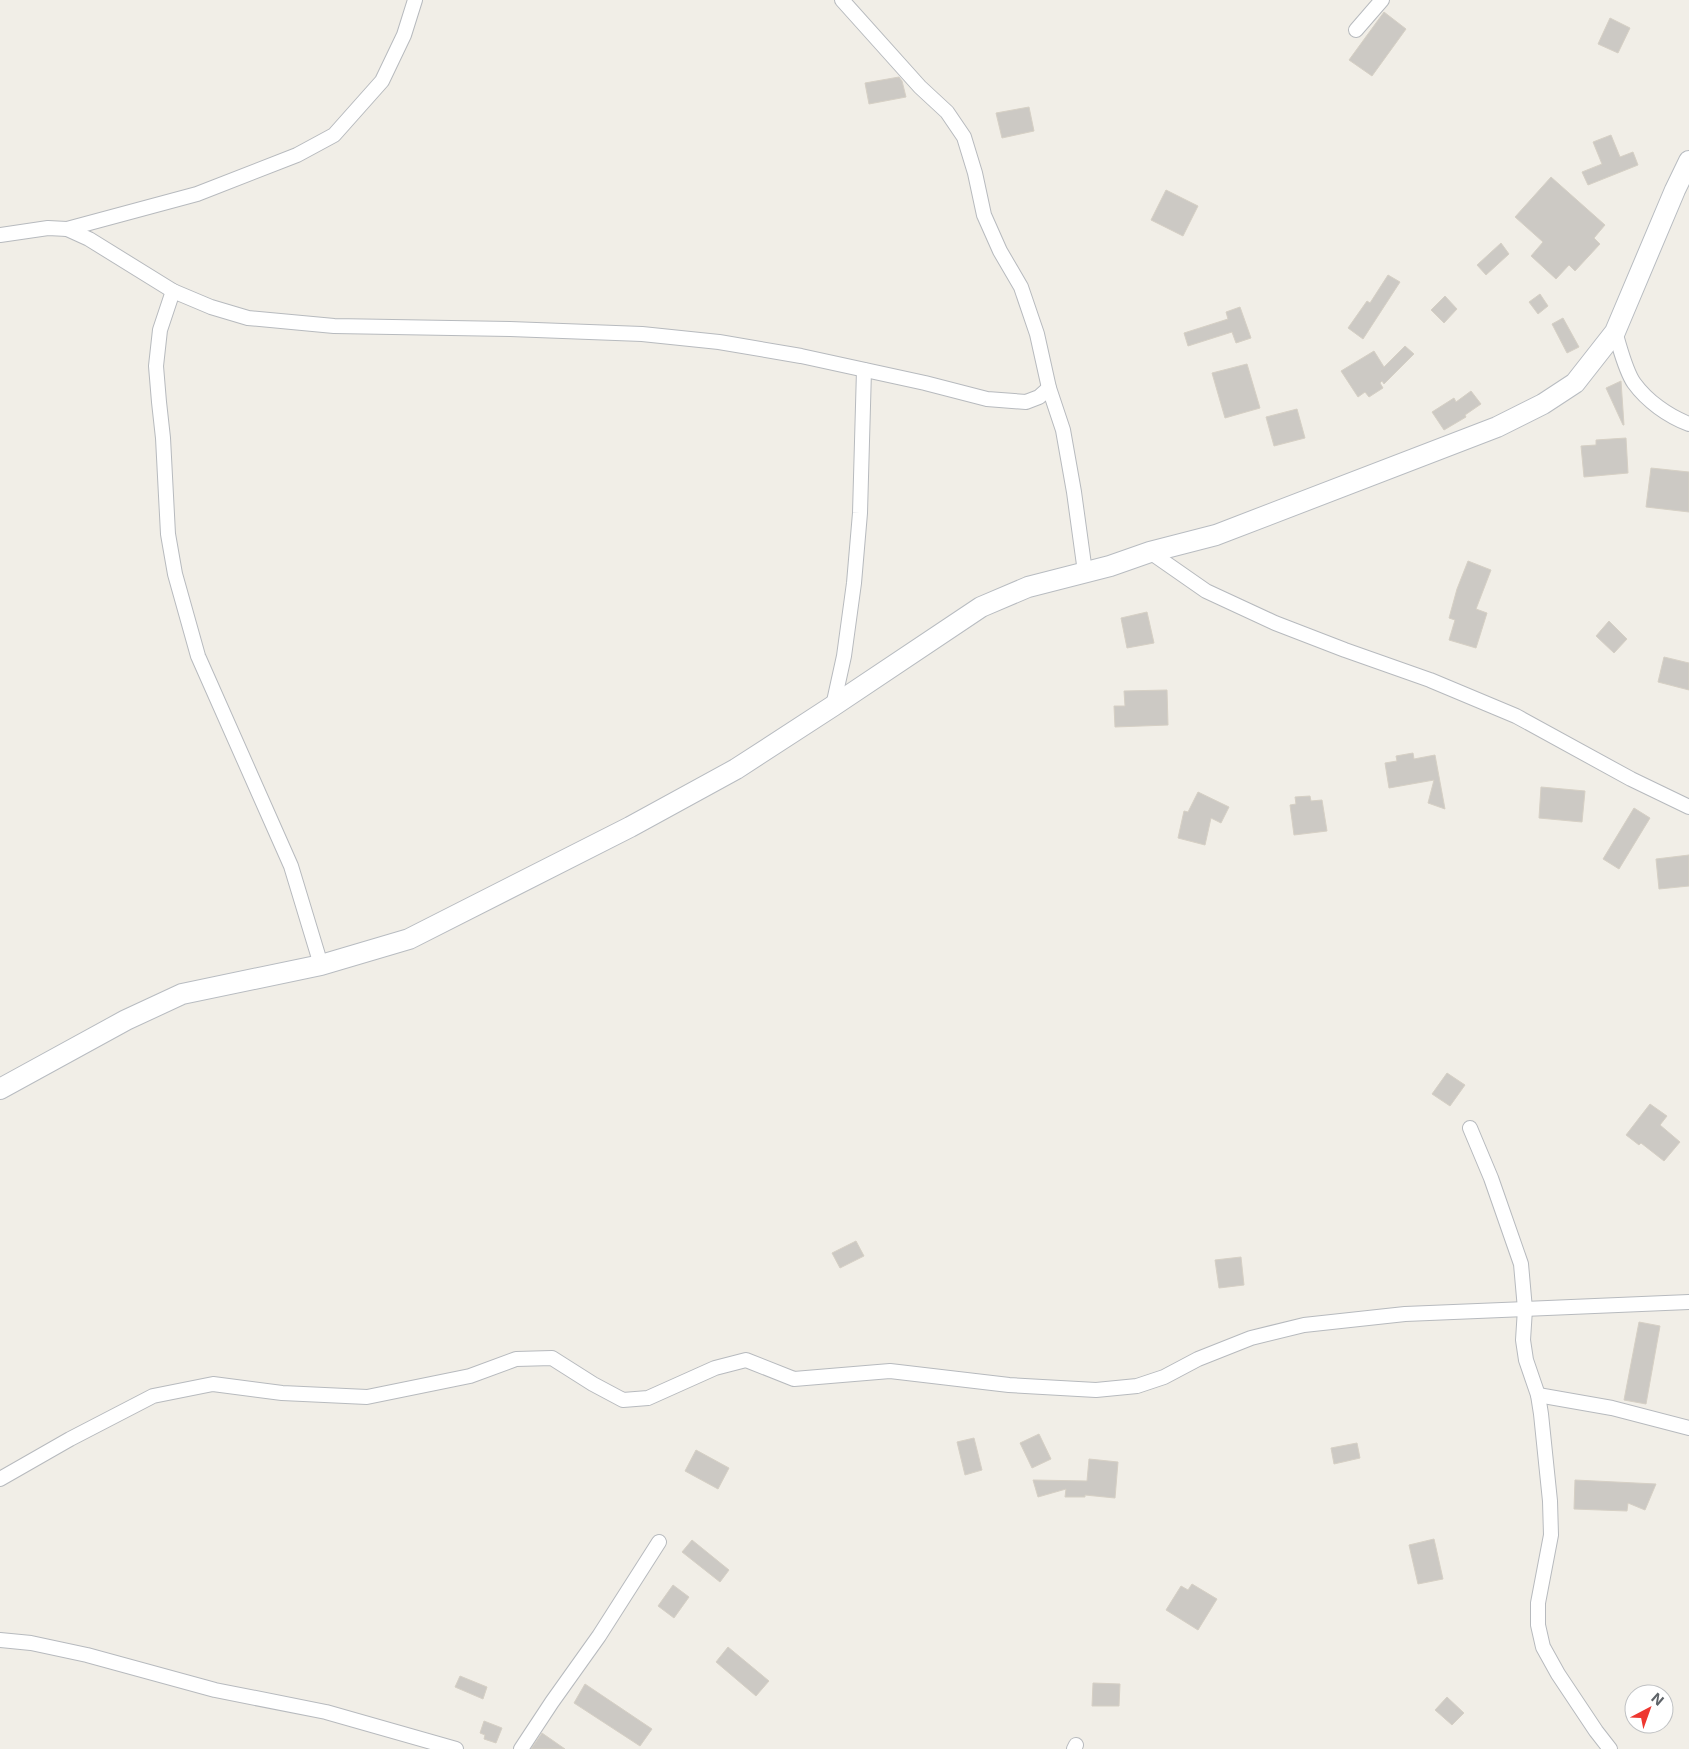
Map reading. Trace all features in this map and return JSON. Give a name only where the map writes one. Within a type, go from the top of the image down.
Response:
[{"type":"main road","points":[[0,1089],[126,1020],[182,994],[321,965],[409,939],[630,828],[736,769],[980,607],[1028,587],[1216,535],[1497,427],[1543,404],[1575,382],[1615,332],[1689,161]]},
{"type":"street","points":[[67,230],[196,194],[297,154],[334,135],[382,81],[404,35],[415,0]]},
{"type":"street","points":[[842,0],[920,87],[947,112],[964,137],[975,173],[984,216],[1000,251],[1021,287],[1036,334],[1049,388],[1063,430],[1074,492],[1084,572]]},
{"type":"street","points":[[1356,30],[1382,0]]},
{"type":"street","points":[[0,235],[48,228],[67,230],[89,239],[173,291],[211,307],[248,318],[334,326],[510,329],[642,334],[719,342],[801,356],[925,383],[987,399],[1026,402],[1039,397],[1049,388]]},
{"type":"street","points":[[173,291],[160,330],[156,366],[163,438],[168,534],[176,574],[198,656],[291,866],[321,965]]},
{"type":"street","points":[[1615,332],[1633,382],[1672,418],[1689,424]]},
{"type":"street","points":[[833,706],[844,656],[860,513],[864,370]]},
{"type":"street","points":[[1150,552],[1206,591],[1275,623],[1430,680],[1516,716],[1630,779],[1689,807]]},
{"type":"street","points":[[1470,1128],[1491,1178],[1521,1264],[1525,1309],[1523,1340],[1526,1360],[1538,1395],[1545,1444],[1551,1535],[1538,1603],[1538,1625],[1543,1647],[1558,1674],[1610,1749]]},
{"type":"street","points":[[0,1478],[153,1396],[212,1384],[282,1393],[367,1397],[470,1376],[516,1359],[552,1358],[593,1384],[623,1400],[648,1398],[715,1368],[746,1360],[794,1379],[890,1371],[1009,1385],[1096,1390],[1137,1386],[1251,1338],[1304,1325],[1405,1314],[1689,1302]]},
{"type":"street","points":[[1538,1395],[1612,1408],[1689,1428]]},
{"type":"street","points":[[521,1749],[599,1636],[659,1542]]},
{"type":"street","points":[[0,1640],[31,1643],[87,1655],[215,1690],[326,1712],[456,1749]]},
{"type":"building","points":[[1384,12],[1406,29],[1372,76],[1349,60]]},
{"type":"building","points":[[1610,18],[1630,28],[1618,53],[1598,44]]},
{"type":"building","points":[[899,77],[902,81],[906,97],[869,104],[865,83]]},
{"type":"building","points":[[1029,107],[1034,131],[1002,138],[996,113]]},
{"type":"building","points":[[1611,135],[1620,157],[1633,152],[1638,165],[1588,185],[1582,172],[1602,164],[1593,142]]},
{"type":"building","points":[[1551,177],[1605,225],[1594,238],[1600,244],[1575,271],[1569,265],[1556,279],[1531,256],[1543,242],[1515,217]]},
{"type":"building","points":[[1166,190],[1198,206],[1183,236],[1151,220]]},
{"type":"building","points":[[1501,243],[1509,254],[1486,275],[1477,265]]},
{"type":"building","points":[[1388,275],[1400,282],[1363,339],[1348,328],[1367,301],[1370,303]]},
{"type":"building","points":[[1540,294],[1548,306],[1538,314],[1529,302]]},
{"type":"building","points":[[1445,296],[1457,309],[1444,323],[1431,310]]},
{"type":"building","points":[[1240,307],[1251,338],[1236,343],[1232,332],[1188,346],[1184,333],[1228,319],[1226,312]]},
{"type":"building","points":[[1563,318],[1579,347],[1567,353],[1552,324]]},
{"type":"building","points":[[1405,346],[1414,354],[1384,384],[1382,381],[1380,383],[1383,388],[1369,397],[1365,392],[1358,397],[1341,371],[1374,351],[1384,367]]},
{"type":"building","points":[[1247,364],[1260,408],[1225,418],[1212,373]]},
{"type":"building","points":[[1621,381],[1624,425],[1606,388]]},
{"type":"building","points":[[1471,391],[1481,404],[1465,415],[1466,417],[1444,430],[1432,412],[1454,398],[1456,402]]},
{"type":"building","points":[[1297,409],[1305,438],[1274,446],[1266,417]]},
{"type":"building","points":[[1626,438],[1628,473],[1584,477],[1581,446],[1596,445],[1596,440]]},
{"type":"building","points":[[1651,468],[1689,472],[1689,512],[1646,507]]},
{"type":"building","points":[[1468,561],[1491,570],[1476,609],[1487,613],[1476,648],[1449,640],[1455,620],[1449,618],[1457,589]]},
{"type":"building","points":[[1147,612],[1154,643],[1127,648],[1121,618]]},
{"type":"building","points":[[1609,621],[1627,639],[1614,653],[1596,636]]},
{"type":"building","points":[[1664,657],[1689,663],[1689,690],[1658,682]]},
{"type":"building","points":[[1167,690],[1168,725],[1115,727],[1114,706],[1125,706],[1124,691]]},
{"type":"building","points":[[1413,753],[1414,759],[1435,755],[1445,809],[1428,803],[1434,780],[1389,788],[1385,763],[1397,761],[1396,756]]},
{"type":"building","points":[[1541,787],[1585,791],[1582,822],[1539,818]]},
{"type":"building","points":[[1198,792],[1229,807],[1221,823],[1211,818],[1205,845],[1178,838],[1184,811],[1188,812]]},
{"type":"building","points":[[1310,796],[1311,801],[1322,800],[1327,831],[1294,835],[1290,805],[1296,804],[1295,797]]},
{"type":"building","points":[[1634,808],[1650,818],[1619,869],[1603,859]]},
{"type":"building","points":[[1689,855],[1689,886],[1659,889],[1656,859]]},
{"type":"building","points":[[1447,1073],[1465,1085],[1450,1106],[1432,1094]]},
{"type":"building","points":[[1650,1104],[1667,1116],[1660,1125],[1680,1142],[1664,1161],[1641,1143],[1639,1145],[1626,1135]]},
{"type":"building","points":[[856,1241],[864,1256],[840,1268],[832,1253]]},
{"type":"building","points":[[1241,1257],[1244,1285],[1219,1288],[1215,1260]]},
{"type":"building","points":[[1639,1322],[1660,1326],[1646,1404],[1624,1400]]},
{"type":"building","points":[[1039,1434],[1051,1459],[1032,1468],[1020,1443]]},
{"type":"building","points":[[974,1438],[982,1470],[965,1475],[957,1442]]},
{"type":"building","points":[[1357,1443],[1360,1458],[1334,1464],[1331,1448]]},
{"type":"building","points":[[696,1450],[729,1468],[718,1489],[685,1471]]},
{"type":"building","points":[[1089,1459],[1118,1462],[1115,1498],[1085,1495],[1085,1497],[1065,1497],[1066,1489],[1038,1497],[1033,1480],[1087,1481]]},
{"type":"building","points":[[1575,1480],[1656,1484],[1645,1510],[1628,1503],[1627,1511],[1574,1509]]},
{"type":"building","points":[[1434,1539],[1443,1579],[1418,1584],[1409,1545]]},
{"type":"building","points":[[692,1540],[729,1570],[720,1582],[682,1552]]},
{"type":"building","points":[[1192,1584],[1217,1599],[1198,1630],[1166,1610],[1181,1586],[1188,1590]]},
{"type":"building","points":[[673,1585],[689,1597],[674,1618],[658,1606]]},
{"type":"building","points":[[728,1647],[769,1681],[756,1696],[716,1662]]},
{"type":"building","points":[[460,1676],[487,1687],[483,1699],[455,1687]]},
{"type":"building","points":[[1093,1683],[1120,1684],[1119,1706],[1092,1706]]},
{"type":"building","points":[[585,1684],[652,1729],[640,1746],[574,1703]]},
{"type":"building","points":[[1447,1697],[1464,1713],[1452,1725],[1435,1710]]},
{"type":"building","points":[[484,1721],[502,1728],[496,1743],[484,1739],[485,1735],[480,1733]]},
{"type":"building","points":[[542,1733],[565,1749],[531,1749]]}]
